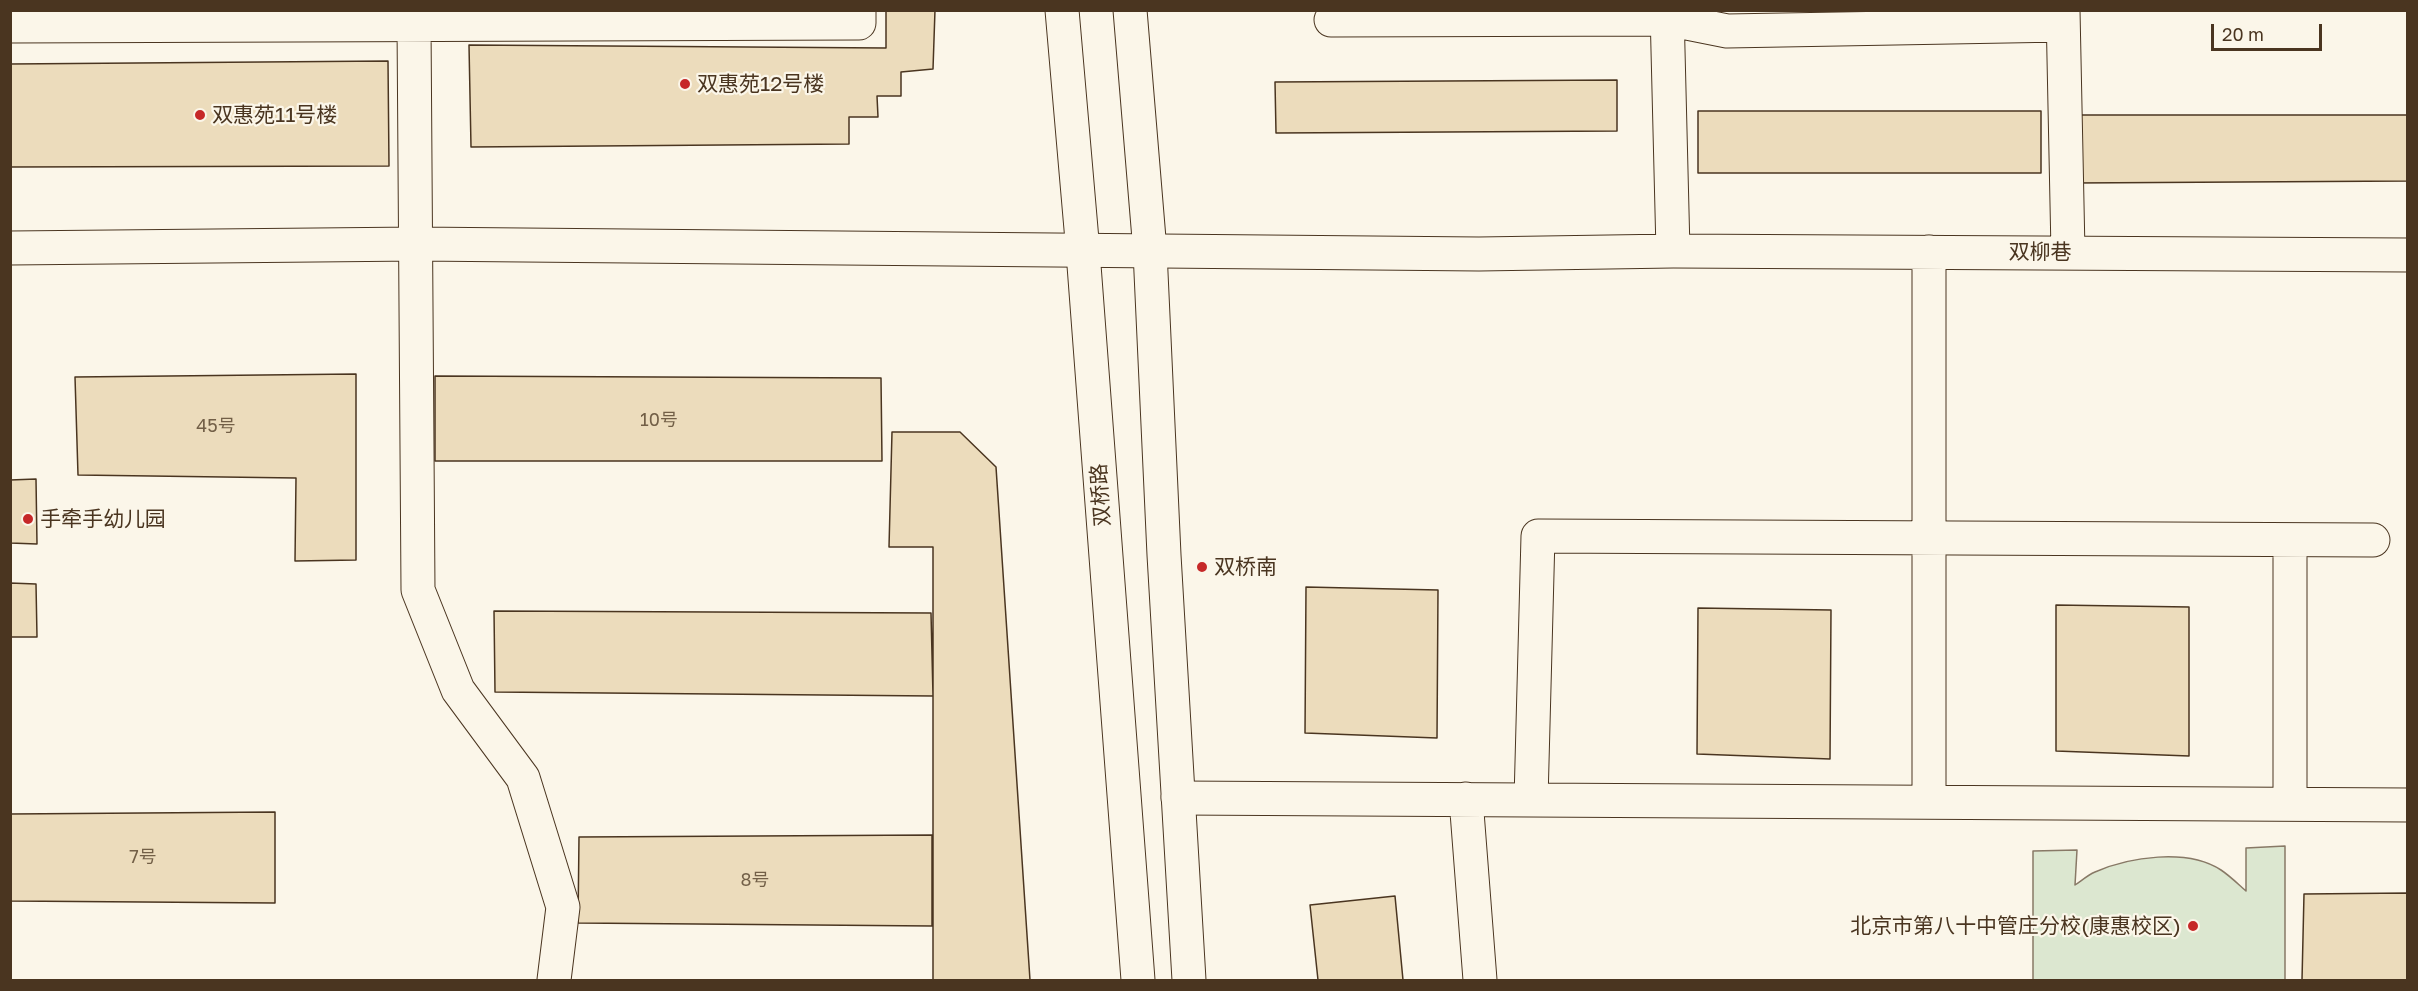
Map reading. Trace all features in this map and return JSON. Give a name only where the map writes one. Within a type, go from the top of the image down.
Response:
[{"type":"street","points":[[10,27],[414,23],[672,17],[859,23],[859,10]]},
{"type":"street","name":"双桥路","points":[[1062,10],[1083,252],[1138,981]]},
{"type":"street","points":[[1130,10],[1150,251],[1189,981]]},
{"type":"street","points":[[1667,15],[1673,251]]},
{"type":"street","points":[[1331,20],[1667,15],[1727,31],[2063,18],[2068,252]]},
{"type":"street","points":[[414,23],[418,590],[458,690],[523,778],[563,907],[554,981]]},
{"type":"street","name":"双柳巷","points":[[10,248],[417,244],[1083,252],[1479,254],[1673,251],[2408,255]]},
{"type":"street","points":[[1929,252],[1929,802]]},
{"type":"street","points":[[1531,800],[1538,536],[2373,540]]},
{"type":"street","points":[[2290,540],[2290,804]]},
{"type":"street","points":[[1178,798],[2408,805]]},
{"type":"street","points":[[1466,799],[1480,981]]},
{"type":"green space","points":[[2285,846],[2285,980],[2033,980],[2033,851],[2077,850],[2075,885],[2095,872],[2124,862],[2175,857],[2207,863],[2224,872],[2246,891],[2246,848]]},
{"type":"building","name":"双惠苑12号楼","points":[[886,10],[935,10],[933,69],[901,72],[901,96],[877,96],[878,117],[849,117],[849,144],[471,147],[469,45],[886,48]]},
{"type":"building","name":"双惠苑11号楼","points":[[388,61],[389,166],[10,167],[10,64]]},
{"type":"building","points":[[1617,80],[1617,131],[1276,133],[1275,82]]},
{"type":"building","points":[[1698,111],[2041,111],[2041,173],[1698,173]]},
{"type":"building","points":[[2075,115],[2408,115],[2408,181],[2074,183]]},
{"type":"building","points":[[356,374],[356,560],[295,561],[296,478],[78,475],[75,377]]},
{"type":"building","points":[[435,376],[881,378],[882,461],[435,461]]},
{"type":"building","points":[[892,432],[960,432],[996,467],[1030,980],[933,980],[933,547],[889,547]]},
{"type":"building","points":[[36,479],[37,544],[10,543],[10,480]]},
{"type":"building","points":[[10,583],[36,584],[37,637],[10,637]]},
{"type":"building","points":[[1306,587],[1438,590],[1437,738],[1305,733]]},
{"type":"building","points":[[2056,605],[2189,607],[2189,756],[2056,751]]},
{"type":"building","points":[[1698,608],[1831,610],[1830,759],[1697,754]]},
{"type":"building","points":[[494,611],[931,613],[933,696],[495,692]]},
{"type":"building","points":[[275,812],[275,903],[10,901],[10,814]]},
{"type":"building","points":[[932,835],[932,926],[578,923],[579,837]]},
{"type":"building","points":[[2408,893],[2408,980],[2302,980],[2304,894]]},
{"type":"building","points":[[1395,896],[1403,980],[1318,980],[1310,905]]},
{"type":"place","name":"双惠苑12号楼","points":[[685,84]]},
{"type":"place","name":"双惠苑11号楼","points":[[200,115]]},
{"type":"place","name":"手牵手幼儿园","points":[[28,519]]},
{"type":"place","name":"双桥南","points":[[1202,567]]},
{"type":"place","name":"北京市第八十中管庄分校(康惠校区)","points":[[2193,926]]}]
